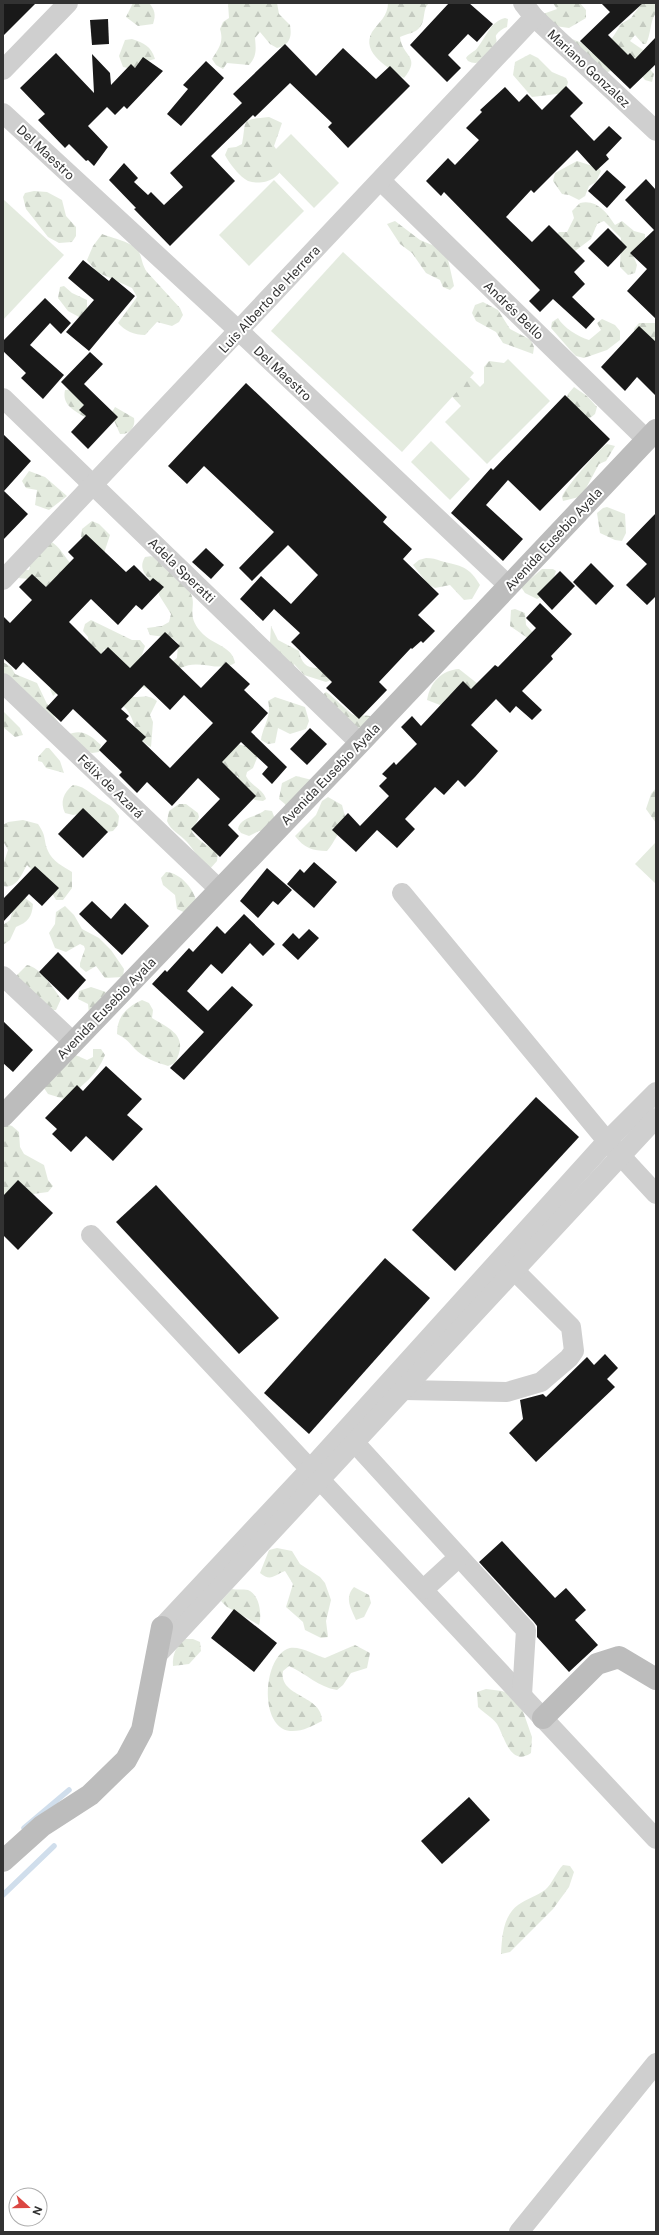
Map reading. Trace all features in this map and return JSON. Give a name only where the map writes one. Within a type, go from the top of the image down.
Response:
[{"type":"street","points":[[3,70],[68,3]]},
{"type":"street","name":"Mariano Gonzalez","points":[[529,10],[656,131]]},
{"type":"street","name":"Luis Alberto de Herrera","points":[[3,580],[381,181],[529,10]]},
{"type":"street","name":"Del Maestro","points":[[3,112],[239,331],[509,586]]},
{"type":"street","name":"Andrés Bello","points":[[381,181],[651,435]]},
{"type":"street","name":"Adela Speratti","points":[[3,398],[94,484],[360,743]]},
{"type":"street","name":"Avenida Eusebio Ayala","points":[[3,1116],[360,743],[651,435]]},
{"type":"street","name":"Félix de Azará","points":[[3,683],[220,890]]},
{"type":"street","points":[[402,893],[608,1141],[656,1194]]},
{"type":"street","points":[[3,976],[73,1042]]},
{"type":"street","points":[[3,1862],[42,1826],[90,1795],[126,1760],[142,1730],[158,1654],[162,1627],[316,1474],[355,1443],[404,1390],[509,1264],[608,1141],[656,1092]]},
{"type":"street","points":[[158,1654],[316,1474],[509,1264],[621,1156],[656,1118]]},
{"type":"street","points":[[91,1235],[656,1839]]},
{"type":"street","points":[[404,1390],[507,1392],[541,1382],[569,1358],[574,1351],[571,1327],[509,1264]]},
{"type":"street","points":[[355,1443],[526,1630],[522,1695]]},
{"type":"street","points":[[424,1590],[459,1557]]},
{"type":"street","points":[[543,1718],[597,1664],[619,1657],[656,1679]]},
{"type":"street","points":[[519,2232],[656,2063]]},
{"type":"green space","points":[[133,3],[149,3],[153,8],[154,13],[153,24],[138,26],[126,17]]},
{"type":"green space","points":[[228,3],[277,3],[279,14],[290,25],[291,33],[289,40],[285,45],[277,48],[270,44],[260,32],[255,38],[255,55],[249,65],[227,63],[223,69],[216,65],[212,59],[219,48],[221,41],[220,29],[223,22],[229,18]]},
{"type":"green space","points":[[388,3],[429,3],[425,8],[423,21],[420,27],[413,32],[400,37],[401,44],[411,61],[409,71],[404,78],[378,60],[370,47],[369,40],[372,32],[383,19],[388,8]]},
{"type":"green space","points":[[553,3],[580,3],[586,10],[586,18],[569,28],[548,25],[543,14],[557,9]]},
{"type":"green space","points":[[642,3],[656,3],[656,13],[648,40],[646,44],[643,44],[635,35],[630,41],[646,52],[649,68],[654,74],[652,82],[645,80],[638,71],[615,68],[601,76],[572,39],[582,43],[592,53],[599,50],[613,37],[621,24],[631,18]]},
{"type":"green space","points":[[505,18],[508,19],[507,27],[496,35],[494,47],[486,59],[477,63],[468,61],[466,58],[477,49],[492,26],[496,22]]},
{"type":"green space","points":[[132,39],[149,48],[155,59],[140,63],[138,70],[123,67],[119,56],[125,40]]},
{"type":"green space","points":[[530,54],[538,58],[552,72],[566,78],[568,82],[565,93],[532,97],[513,75],[515,62]]},
{"type":"green space","points":[[269,117],[282,123],[274,146],[281,160],[280,172],[271,180],[266,182],[248,181],[235,170],[225,155],[228,148],[236,147],[242,144],[246,122],[253,119]]},
{"type":"green space","points":[[291,134],[339,183],[314,208],[266,159]]},
{"type":"green space","points":[[577,161],[599,168],[601,171],[596,182],[589,186],[585,196],[579,200],[569,195],[562,194],[553,181],[555,173]]},
{"type":"green space","points":[[274,180],[304,211],[249,266],[219,235]]},
{"type":"green space","points":[[34,191],[47,192],[62,200],[66,216],[76,227],[76,236],[72,242],[59,243],[48,237],[26,209],[23,197],[25,193]]},
{"type":"green space","points":[[3,199],[64,255],[3,320]]},
{"type":"green space","points":[[580,203],[592,203],[601,208],[615,225],[622,221],[634,231],[645,234],[645,238],[633,255],[637,265],[635,273],[628,275],[620,267],[621,238],[604,221],[597,224],[591,239],[571,254],[554,238],[559,232],[567,232],[574,218],[572,211]]},
{"type":"green space","points":[[395,221],[420,240],[442,249],[447,255],[454,286],[450,290],[443,287],[440,280],[426,273],[412,253],[400,244],[387,224]]},
{"type":"green space","points":[[102,234],[127,243],[139,252],[147,272],[180,308],[183,315],[179,322],[172,326],[157,322],[145,335],[130,332],[118,323],[137,297],[132,288],[97,272],[87,260],[93,246]]},
{"type":"green space","points":[[343,252],[474,373],[402,452],[271,331]]},
{"type":"green space","points":[[64,286],[72,293],[87,300],[87,309],[79,317],[68,311],[58,298],[60,287]]},
{"type":"green space","points":[[483,302],[498,310],[510,329],[531,340],[534,347],[533,354],[503,343],[496,332],[476,321],[472,313],[475,305]]},
{"type":"green space","points":[[558,318],[563,325],[571,331],[580,337],[589,340],[601,330],[597,323],[602,319],[615,325],[620,331],[620,340],[607,350],[584,358],[576,356],[551,328],[552,322]]},
{"type":"green space","points":[[639,323],[656,323],[656,348],[635,333],[634,329]]},
{"type":"green space","points":[[508,359],[550,401],[487,464],[445,422]]},
{"type":"green space","points":[[489,361],[504,363],[510,367],[484,386],[484,367]]},
{"type":"green space","points":[[457,372],[471,378],[481,388],[468,409],[461,406],[444,388]]},
{"type":"green space","points":[[574,387],[587,396],[597,407],[595,414],[589,419],[566,401],[568,394]]},
{"type":"green space","points":[[65,390],[69,390],[85,400],[86,417],[75,411],[66,403],[64,395]]},
{"type":"green space","points":[[115,407],[134,418],[133,427],[129,432],[120,434],[111,414]]},
{"type":"green space","points":[[431,441],[470,479],[450,500],[411,462]]},
{"type":"green space","points":[[607,444],[615,446],[606,461],[599,464],[584,492],[579,497],[563,501],[562,497],[564,493],[575,478],[590,460]]},
{"type":"green space","points":[[29,471],[45,477],[67,496],[49,510],[35,505],[37,490],[26,488],[22,481]]},
{"type":"green space","points":[[607,507],[625,514],[626,533],[622,541],[615,540],[600,533],[597,513],[603,508]]},
{"type":"green space","points":[[92,521],[99,524],[110,535],[104,553],[81,537],[82,529]]},
{"type":"green space","points":[[50,541],[60,549],[73,566],[56,576],[51,591],[29,579],[18,578],[25,570],[29,570],[30,567],[28,563]]},
{"type":"green space","points":[[160,556],[180,578],[190,592],[193,602],[193,615],[196,626],[211,640],[226,649],[233,657],[235,663],[222,667],[194,664],[188,665],[178,670],[162,693],[139,686],[110,652],[104,649],[101,656],[129,696],[150,697],[157,701],[150,715],[153,722],[151,747],[145,743],[137,733],[127,710],[117,701],[71,681],[53,696],[50,689],[89,645],[88,637],[83,631],[85,624],[91,620],[132,640],[140,640],[145,646],[140,661],[165,667],[177,658],[178,643],[172,638],[150,635],[147,628],[162,626],[169,622],[171,614],[159,595],[158,587],[147,577],[142,566],[145,557]]},
{"type":"green space","points":[[426,558],[454,564],[468,570],[480,585],[472,599],[464,600],[450,585],[435,588],[428,584],[413,565],[419,560]]},
{"type":"green space","points":[[542,569],[553,569],[556,571],[552,583],[547,591],[537,599],[525,593],[521,587]]},
{"type":"green space","points":[[515,609],[525,613],[526,625],[534,634],[529,639],[510,626],[511,610]]},
{"type":"green space","points":[[271,626],[278,640],[299,651],[301,659],[305,664],[315,668],[320,668],[334,679],[326,682],[304,675],[294,664],[295,671],[269,658]]},
{"type":"green space","points":[[3,662],[11,667],[15,674],[37,683],[47,704],[53,709],[54,716],[67,735],[77,732],[86,734],[101,745],[99,752],[92,753],[78,748],[3,687]]},
{"type":"green space","points":[[459,669],[478,684],[481,691],[440,705],[427,700],[431,688],[438,678],[447,672]]},
{"type":"green space","points":[[326,692],[352,714],[370,716],[372,723],[354,730],[320,697]]},
{"type":"green space","points":[[275,697],[305,707],[309,721],[306,729],[290,734],[278,728],[275,743],[268,744],[261,740],[269,711],[268,701]]},
{"type":"green space","points":[[3,711],[20,728],[23,735],[15,737],[3,727]]},
{"type":"green space","points":[[237,744],[246,746],[259,753],[253,768],[247,772],[246,776],[260,790],[266,799],[263,801],[255,800],[238,786],[238,776],[230,775],[220,762]]},
{"type":"green space","points":[[46,748],[49,748],[60,761],[64,773],[46,768],[42,762],[38,761],[38,757]]},
{"type":"green space","points":[[296,776],[312,780],[287,811],[285,804],[279,799],[282,783]]},
{"type":"green space","points":[[73,785],[80,786],[85,789],[113,809],[119,816],[118,825],[113,831],[106,832],[78,814],[73,815],[65,813],[63,809],[63,798]]},
{"type":"green space","points":[[656,788],[656,823],[646,809],[651,794]]},
{"type":"green space","points":[[328,797],[342,805],[346,820],[327,851],[309,848],[295,836],[316,815],[322,801]]},
{"type":"green space","points":[[179,804],[186,804],[198,813],[199,817],[192,832],[201,842],[218,853],[217,861],[209,870],[187,842],[173,830],[167,821],[169,811]]},
{"type":"green space","points":[[265,810],[272,811],[275,819],[267,832],[259,831],[249,836],[241,833],[238,829],[242,822]]},
{"type":"green space","points":[[23,820],[38,824],[43,832],[52,858],[72,872],[72,888],[63,900],[56,900],[48,886],[27,865],[15,883],[8,886],[3,886],[3,865],[8,850],[3,841],[3,825],[8,822]]},
{"type":"green space","points":[[656,842],[656,884],[635,864]]},
{"type":"green space","points":[[166,872],[177,875],[186,883],[193,893],[197,904],[190,915],[177,909],[175,895],[163,885],[161,878]]},
{"type":"green space","points":[[24,897],[33,904],[32,912],[24,923],[16,927],[10,940],[3,945],[3,925],[10,920],[13,909]]},
{"type":"green space","points":[[65,906],[74,915],[82,929],[99,938],[111,950],[124,969],[123,977],[105,978],[96,966],[86,972],[80,967],[85,949],[84,946],[80,944],[66,952],[55,948],[49,933],[55,924],[56,912]]},
{"type":"green space","points":[[27,965],[42,974],[61,999],[56,1010],[52,1010],[16,976]]},
{"type":"green space","points":[[91,987],[106,992],[89,1014],[88,1004],[78,999],[79,991]]},
{"type":"green space","points":[[142,1000],[149,1003],[153,1010],[152,1018],[172,1030],[179,1040],[179,1054],[175,1063],[168,1066],[147,1058],[117,1034],[117,1028],[121,1017],[127,1009]]},
{"type":"green space","points":[[93,1049],[101,1049],[105,1055],[98,1069],[88,1080],[64,1099],[48,1094],[44,1088],[73,1054],[87,1060],[93,1057]]},
{"type":"green space","points":[[5,1124],[12,1126],[19,1132],[20,1147],[24,1154],[44,1165],[48,1180],[53,1186],[48,1192],[3,1198],[3,1126]]},
{"type":"green space","points":[[277,1548],[292,1551],[300,1564],[320,1577],[325,1583],[331,1600],[326,1621],[328,1637],[321,1638],[305,1630],[303,1622],[286,1607],[293,1584],[285,1571],[270,1577],[264,1576],[260,1573],[269,1550]]},
{"type":"green space","points":[[354,1587],[369,1595],[371,1603],[364,1617],[356,1620],[349,1603],[349,1595]]},
{"type":"green space","points":[[232,1589],[248,1590],[255,1596],[258,1601],[260,1611],[259,1625],[227,1607],[221,1601]]},
{"type":"green space","points":[[185,1639],[193,1639],[200,1642],[201,1651],[189,1664],[173,1666],[175,1651]]},
{"type":"green space","points":[[355,1645],[370,1653],[367,1668],[351,1673],[343,1685],[337,1690],[318,1683],[289,1666],[283,1671],[283,1680],[287,1686],[316,1706],[320,1712],[322,1721],[299,1731],[290,1731],[280,1727],[273,1719],[269,1707],[268,1693],[269,1679],[273,1666],[279,1656],[287,1649],[296,1648],[306,1650],[325,1658]]},
{"type":"green space","points":[[486,1689],[502,1691],[518,1697],[532,1737],[531,1753],[524,1756],[518,1756],[513,1753],[509,1749],[497,1724],[478,1707],[477,1692]]},
{"type":"green space","points":[[563,1865],[570,1866],[574,1872],[569,1887],[553,1909],[510,1952],[501,1954],[504,1927],[509,1915],[518,1905],[545,1890]]},
{"type":"building","points":[[3,3],[36,3],[3,36]]},
{"type":"building","points":[[449,3],[469,3],[493,24],[477,42],[468,34],[448,55],[461,68],[447,82],[410,45]]},
{"type":"building","points":[[601,3],[643,3],[608,35],[628,55],[630,53],[635,59],[656,37],[656,64],[630,89],[580,41],[610,12]]},
{"type":"building","points":[[108,19],[109,44],[92,45],[90,20]]},
{"type":"building","points":[[285,44],[316,76],[343,48],[376,79],[390,66],[410,86],[348,148],[328,127],[332,123],[290,83],[255,117],[253,115],[211,156],[235,181],[170,246],[134,209],[136,208],[109,180],[124,163],[138,178],[134,182],[148,195],[151,192],[164,205],[183,187],[170,173],[242,103],[233,94]]},
{"type":"building","points":[[56,53],[94,93],[92,54],[110,73],[111,85],[131,64],[135,68],[143,57],[163,71],[127,109],[124,106],[115,115],[107,107],[88,126],[108,147],[94,166],[88,160],[86,161],[69,144],[65,148],[38,120],[45,114],[20,88]]},
{"type":"building","points":[[206,61],[224,78],[181,126],[167,114],[188,89],[183,85]]},
{"type":"building","points":[[566,86],[583,103],[570,116],[594,141],[609,126],[622,138],[606,155],[609,159],[596,171],[577,150],[534,193],[531,190],[506,217],[532,242],[549,225],[585,261],[574,272],[585,284],[572,297],[595,319],[586,329],[553,299],[540,312],[529,301],[540,290],[444,192],[441,196],[426,181],[448,158],[455,165],[479,140],[466,128],[482,112],[480,110],[505,87],[519,102],[527,94],[542,110]]},
{"type":"building","points":[[607,170],[626,187],[607,208],[588,191]]},
{"type":"building","points":[[646,179],[656,190],[656,319],[627,291],[647,269],[630,253],[654,230],[625,200]]},
{"type":"building","points":[[608,228],[627,247],[608,267],[588,248]]},
{"type":"building","points":[[83,260],[109,281],[112,277],[135,296],[89,351],[66,332],[94,300],[68,278]]},
{"type":"building","points":[[45,298],[71,323],[61,334],[50,323],[30,345],[64,375],[43,399],[21,378],[26,373],[3,351],[3,341]]},
{"type":"building","points":[[639,326],[656,342],[656,396],[637,377],[625,391],[601,367]]},
{"type":"building","points":[[90,352],[103,364],[84,384],[118,417],[88,449],[71,432],[86,416],[79,410],[84,405],[61,382]]},
{"type":"building","points":[[246,383],[387,517],[383,522],[412,549],[403,559],[439,594],[418,615],[435,631],[423,643],[421,641],[412,649],[411,648],[379,682],[387,690],[359,719],[326,688],[332,682],[291,642],[300,633],[274,609],[263,621],[240,599],[261,576],[291,604],[318,575],[288,545],[252,581],[239,568],[274,532],[204,466],[187,484],[168,466]]},
{"type":"building","points":[[565,395],[610,439],[540,511],[508,480],[486,505],[523,539],[503,561],[451,513],[491,468],[493,470]]},
{"type":"building","points":[[3,434],[31,461],[4,491],[28,514],[3,540]]},
{"type":"building","points":[[656,513],[656,596],[647,605],[626,585],[647,564],[626,544]]},
{"type":"building","points":[[86,534],[126,572],[134,565],[150,581],[153,578],[164,587],[142,610],[136,605],[118,625],[91,599],[69,622],[101,654],[108,647],[130,668],[165,632],[180,646],[169,657],[201,688],[226,662],[250,684],[244,690],[268,713],[251,732],[287,767],[272,784],[262,774],[268,767],[241,742],[222,762],[256,796],[228,825],[239,836],[220,857],[191,829],[220,799],[198,778],[172,806],[147,782],[137,793],[119,775],[122,772],[99,750],[107,741],[73,709],[61,722],[46,708],[58,695],[23,662],[16,670],[3,658],[3,616],[10,623],[32,600],[19,587],[32,574],[46,587],[74,558],[68,552]],"holes":[[[144,685],[170,710],[184,695],[213,723],[170,768],[142,741],[146,737],[126,719],[129,716],[121,709]]]},
{"type":"building","points":[[206,548],[224,565],[211,579],[192,562]]},
{"type":"building","points":[[591,563],[614,586],[596,605],[573,582]]},
{"type":"building","points":[[560,571],[575,586],[552,610],[537,594]]},
{"type":"building","points":[[540,603],[572,634],[551,656],[553,659],[522,691],[542,710],[532,720],[516,706],[510,713],[496,699],[471,725],[498,751],[475,777],[465,787],[458,780],[444,795],[435,787],[405,819],[415,829],[397,848],[377,830],[356,852],[332,830],[348,813],[360,826],[389,796],[379,786],[387,778],[382,774],[394,762],[396,765],[417,744],[401,727],[412,716],[421,726],[463,681],[471,689],[495,665],[498,667],[536,628],[526,618]]},
{"type":"building","points":[[310,728],[327,744],[307,765],[290,749]]},
{"type":"building","points":[[83,808],[108,832],[83,858],[58,834]]},
{"type":"building","points":[[314,862],[337,882],[314,908],[287,884],[300,869],[304,873]]},
{"type":"building","points":[[35,866],[59,888],[42,906],[29,894],[3,922],[3,899]]},
{"type":"building","points":[[267,868],[292,890],[278,905],[273,901],[258,918],[240,901]]},
{"type":"building","points":[[92,901],[111,919],[125,903],[149,926],[122,955],[79,914]]},
{"type":"building","points":[[244,914],[275,944],[263,956],[250,943],[222,974],[211,964],[187,991],[208,1011],[232,986],[253,1005],[184,1080],[170,1068],[204,1032],[152,984],[165,970],[167,972],[189,948],[193,952],[217,926],[225,934]]},
{"type":"building","points":[[309,929],[319,938],[298,960],[282,945],[293,933],[299,939]]},
{"type":"building","points":[[58,952],[86,980],[68,1000],[39,972]]},
{"type":"building","points":[[3,1021],[33,1050],[13,1072],[3,1063]]},
{"type":"building","points":[[106,1066],[142,1099],[127,1115],[143,1129],[113,1161],[86,1136],[71,1152],[52,1134],[57,1129],[45,1118],[77,1085],[83,1091]]},
{"type":"building","points":[[536,1097],[579,1137],[455,1271],[412,1230]]},
{"type":"building","points":[[18,1180],[53,1213],[18,1250],[3,1235],[3,1196]]},
{"type":"building","points":[[156,1185],[279,1318],[239,1354],[116,1222]]},
{"type":"building","points":[[385,1258],[430,1298],[309,1434],[264,1393]]},
{"type":"building","points":[[605,1354],[618,1368],[607,1379],[615,1387],[536,1462],[509,1433],[523,1419],[520,1400],[543,1394],[546,1397],[587,1357],[594,1365]]},
{"type":"building","points":[[502,1541],[555,1598],[566,1588],[586,1610],[575,1620],[598,1645],[569,1672],[537,1637],[537,1626],[534,1622],[479,1562]]},
{"type":"building","points":[[234,1609],[277,1643],[254,1672],[211,1638]]},
{"type":"building","points":[[469,1797],[490,1820],[442,1864],[421,1841]]},
{"type":"waterway","points":[[24,1828],[69,1790]]},
{"type":"waterway","points":[[3,1895],[54,1846]]}]
